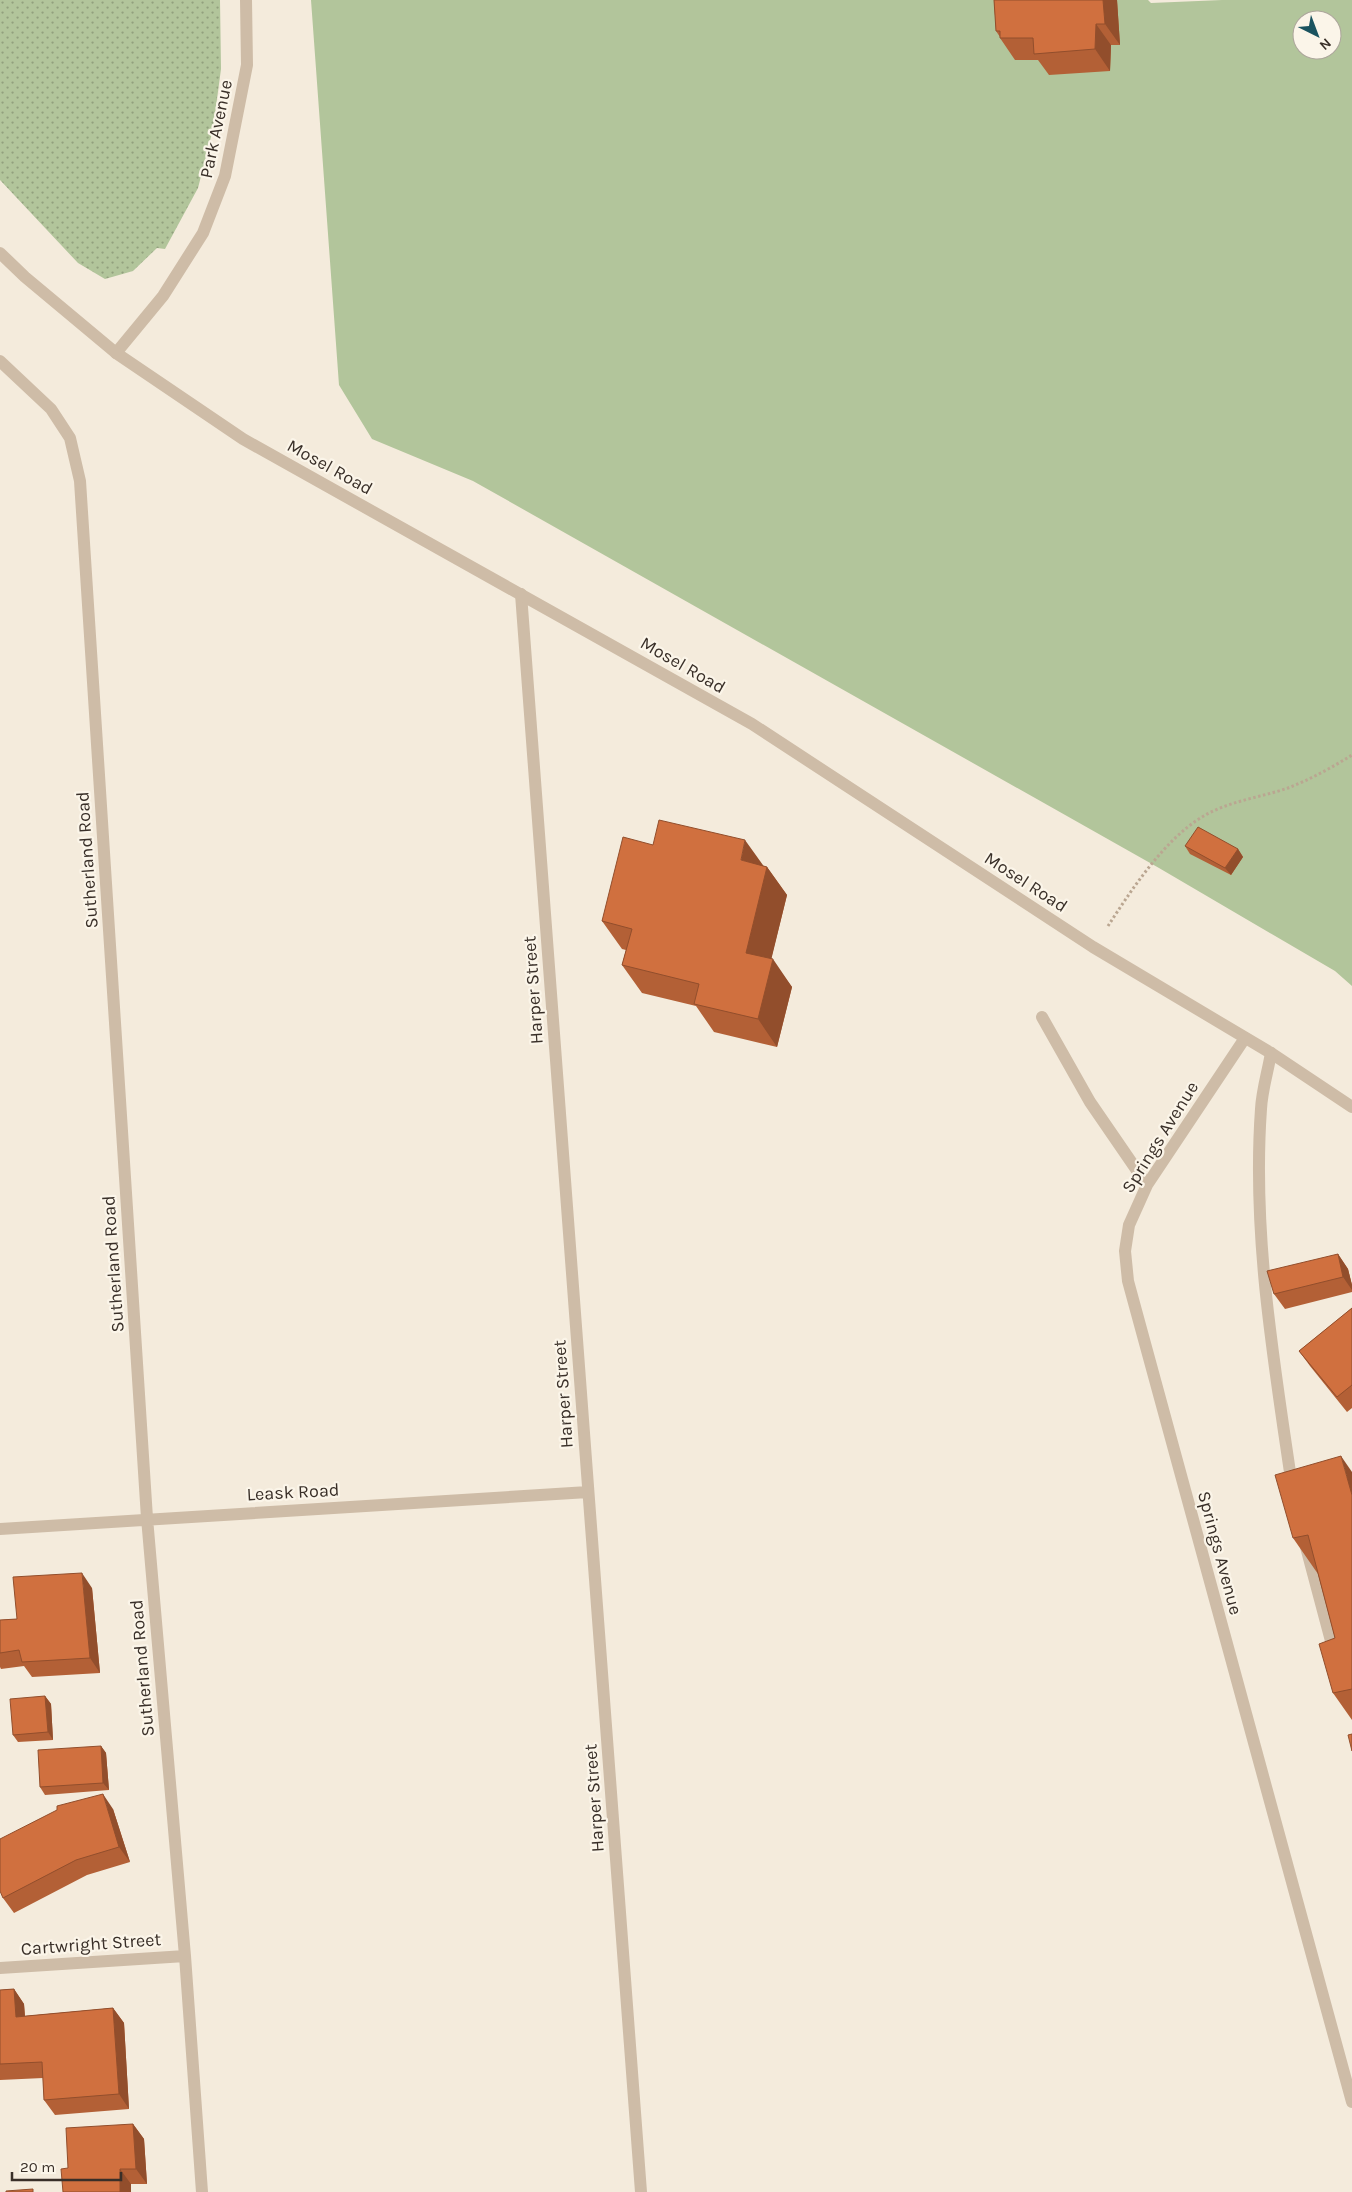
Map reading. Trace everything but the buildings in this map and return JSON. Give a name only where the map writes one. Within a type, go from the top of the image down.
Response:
[{"type":"street","name":"Park Avenue","points":[[116,353],[163,296],[203,233],[226,176],[247,65],[246,0]]},
{"type":"street","name":"Mosel Road","points":[[0,254],[25,278],[116,353],[243,439],[752,724],[1093,947],[1271,1053],[1352,1107]]},
{"type":"street","name":"Sutherland Road","points":[[0,361],[51,409],[70,438],[80,481],[147,1518],[185,1956],[202,2192]]},
{"type":"street","name":"Harper Street","points":[[521,594],[642,2192]]},
{"type":"street","points":[[1042,1017],[1090,1102],[1147,1185]]},
{"type":"street","name":"Springs Avenue","points":[[1245,1038],[1147,1185],[1129,1225],[1125,1251],[1128,1281],[1352,2102]]},
{"type":"street","points":[[1271,1053],[1261,1107],[1258,1192],[1272,1346],[1295,1503]]},
{"type":"street","name":"Leask Road","points":[[0,1529],[147,1518],[588,1492]]},
{"type":"street","points":[[1301,1531],[1339,1671]]},
{"type":"street","name":"Cartwright Street","points":[[0,1968],[185,1956]]},
{"type":"path","points":[[1093,947],[1128,894],[1184,830],[1203,816],[1232,804],[1288,788],[1352,755]]},
{"type":"green space","points":[[0,0],[220,0],[221,69],[213,129],[198,188],[165,249],[157,248],[133,271],[105,279],[78,263],[0,180]]},
{"type":"green space","points":[[311,0],[1148,0],[1151,3],[1222,0],[1352,0],[1352,986],[1335,971],[1159,868],[473,481],[372,439],[339,385]]}]
